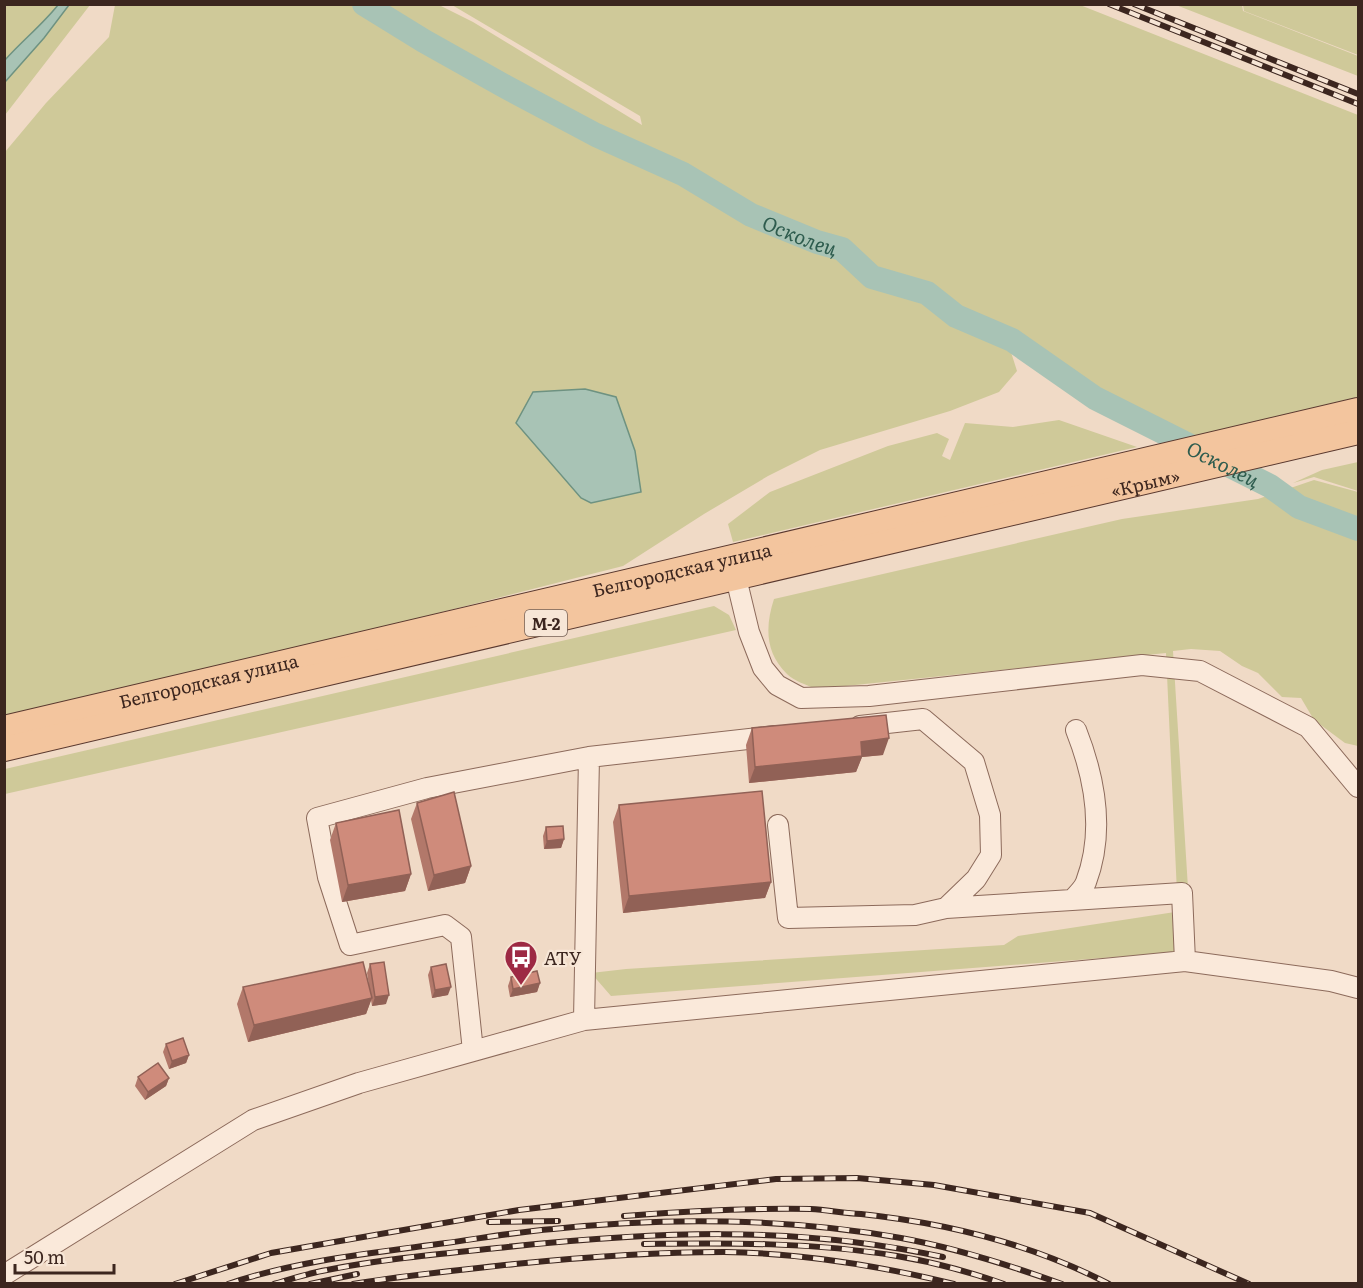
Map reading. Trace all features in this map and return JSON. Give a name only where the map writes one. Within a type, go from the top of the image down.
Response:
[{"type":"main road","name":"«Крым»","points":[[1083,487],[1350,423]]},
{"type":"main road","name":"Белгородская улица","points":[[4,728],[734,568],[1083,487]]},
{"type":"main road","name":"Белгородская улица","points":[[4,748],[734,568]]},
{"type":"lane","points":[[734,568],[749,632],[763,668],[777,685],[801,698],[869,696],[1142,665],[1200,671],[1308,727],[1359,787]]},
{"type":"lane","points":[[839,729],[923,719],[974,762],[990,815],[991,855],[976,879],[946,908]]},
{"type":"lane","points":[[1072,900],[1086,884],[1097,834],[1094,791],[1085,752],[1076,730]]},
{"type":"lane","points":[[474,1051],[461,937],[445,925],[350,945],[328,877],[316,818],[427,788],[589,757],[792,734]]},
{"type":"lane","points":[[584,1020],[589,757]]},
{"type":"lane","points":[[778,825],[788,918],[915,915],[946,908],[1182,893],[1185,961]]},
{"type":"lane","points":[[4,1275],[253,1119],[359,1083],[584,1020],[1185,961],[1330,981],[1359,988]]},
{"type":"shaded area","points":[[5,5],[58,5],[5,60]]},
{"type":"shaded area","points":[[58,5],[69,5],[44,38],[5,82],[5,60]]},
{"type":"shaded area","points":[[69,5],[90,5],[5,115],[4,82],[44,38]]},
{"type":"shaded area","points":[[115,5],[354,5],[502,91],[678,179],[782,239],[838,258],[864,282],[921,298],[961,328],[1010,349],[1017,371],[999,392],[950,411],[820,450],[768,476],[623,566],[168,682],[5,719],[5,152],[46,103],[109,37]]},
{"type":"shaded area","points":[[370,5],[439,5],[473,22],[642,125],[640,116],[452,5],[1080,5],[1358,115],[1358,397],[1180,439],[1096,396],[1013,337],[957,313],[935,292],[875,275],[846,246],[840,246],[752,212],[684,172],[599,132],[507,83]]},
{"type":"shaded area","points":[[1176,5],[1242,5],[1243,11],[1358,56],[1358,76]]},
{"type":"shaded area","points":[[1243,5],[1358,5],[1358,55],[1244,11]]},
{"type":"shaded area","points":[[585,389],[616,397],[635,451],[641,492],[591,503],[581,498],[516,423],[533,392]]},
{"type":"shaded area","points":[[1059,420],[1137,447],[733,542],[728,524],[770,492],[888,446],[937,433],[949,439],[942,456],[950,460],[965,423],[1013,427]]},
{"type":"shaded area","points":[[1358,462],[1358,491],[1314,477],[1293,483],[1322,470]]},
{"type":"shaded area","points":[[1314,480],[1358,492],[1358,746],[1345,743],[1314,720],[1301,698],[1282,697],[1258,673],[1242,666],[1220,651],[1191,649],[1173,651],[1192,951],[611,996],[591,973],[1004,945],[1018,936],[1175,912],[1177,893],[1166,653],[816,689],[790,676],[774,657],[768,629],[774,599],[1122,519],[1258,499]]},
{"type":"shaded area","points":[[714,606],[729,615],[736,630],[5,794],[5,769]]},
{"type":"building","points":[[886,715],[889,738],[861,742],[862,756],[755,767],[752,728]]},
{"type":"building","points":[[762,791],[771,882],[629,896],[619,805]]},
{"type":"building","points":[[454,792],[471,866],[434,875],[417,803]]},
{"type":"building","points":[[399,810],[411,874],[348,885],[336,823]]},
{"type":"building","points":[[563,826],[564,839],[547,841],[546,827]]},
{"type":"building","points":[[363,962],[372,998],[254,1025],[243,987]]},
{"type":"building","points":[[384,962],[389,995],[375,997],[370,964]]},
{"type":"building","points":[[446,964],[451,987],[435,990],[431,967]]},
{"type":"building","points":[[537,971],[540,983],[513,989],[511,977]]},
{"type":"building","points":[[183,1038],[189,1055],[172,1061],[166,1044]]},
{"type":"building","points":[[158,1063],[169,1078],[148,1092],[138,1077]]},
{"type":"waterway","name":"Осколец","points":[[364,4],[506,87],[596,135],[683,174],[751,215],[817,242],[842,249],[872,277],[927,293],[956,316],[1012,340],[1095,398],[1270,486],[1299,507],[1358,529]]},
{"type":"railway","points":[[1109,4],[1358,104]]},
{"type":"railway","points":[[1134,4],[1358,94]]},
{"type":"railway","points":[[175,1284],[271,1253],[519,1210],[776,1179],[857,1178],[934,1185],[1090,1213],[1249,1284]]},
{"type":"railway","points":[[624,1216],[718,1210],[817,1209],[893,1218],[988,1237],[1050,1257],[1109,1284]]},
{"type":"railway","points":[[489,1222],[558,1221]]},
{"type":"railway","points":[[228,1284],[309,1263],[499,1235],[596,1225],[683,1221],[772,1223],[859,1231],[942,1247],[1062,1284]]},
{"type":"railway","points":[[274,1284],[320,1271],[412,1257],[554,1242],[666,1235],[776,1235],[831,1239],[887,1246],[943,1257]]},
{"type":"railway","points":[[644,1244],[771,1244],[866,1251],[938,1264],[1004,1284]]},
{"type":"railway","points":[[353,1284],[567,1259],[724,1252],[781,1255],[840,1262],[954,1284]]},
{"type":"railway","points":[[310,1284],[357,1274]]},
{"type":"place","name":"АТУ","points":[[521,986]]}]
